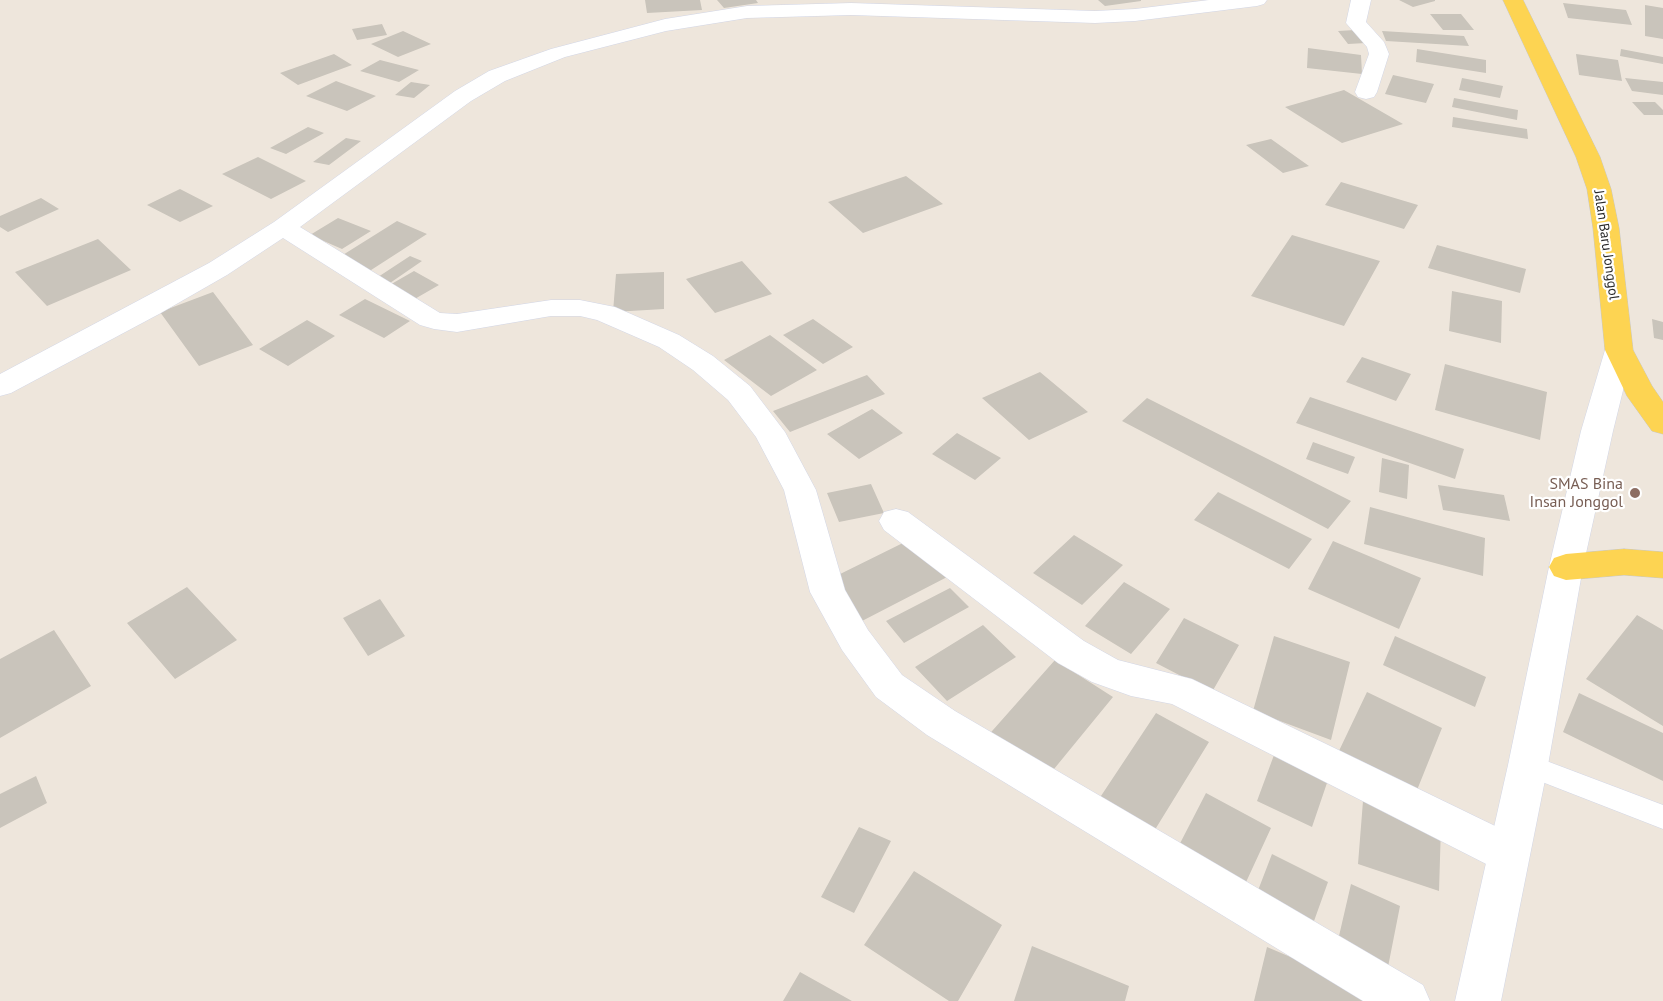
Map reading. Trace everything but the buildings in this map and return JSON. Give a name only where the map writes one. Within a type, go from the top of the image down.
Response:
[{"type":"main road","name":"Jalan Baru Jonggol","points":[[1513,0],[1578,131],[1599,189],[1612,270],[1619,350],[1638,389],[1663,424]]},
{"type":"main road","points":[[1566,567],[1624,562],[1663,565]]},
{"type":"street","points":[[0,386],[150,308],[283,227],[438,113],[497,76],[558,52],[665,25],[747,12],[805,9],[1095,17],[1135,15],[1257,0]]},
{"type":"street","points":[[1361,0],[1356,23],[1377,46],[1379,54],[1366,92]]},
{"type":"street","points":[[283,227],[430,319],[444,323],[551,308],[580,308],[604,313],[669,341],[703,363],[739,393],[769,432],[800,490],[828,592],[855,640],[889,686],[941,723],[1407,1001]]},
{"type":"street","points":[[1478,1001],[1528,765],[1566,567],[1597,431],[1619,350]]},
{"type":"street","points":[[896,521],[1071,652],[1105,671],[1131,680],[1179,690],[1509,854]]},
{"type":"lane","points":[[1528,765],[1663,817]]},
{"type":"place","name":"SMAS Bina Insan Jonggol","points":[[1635,493]]}]
